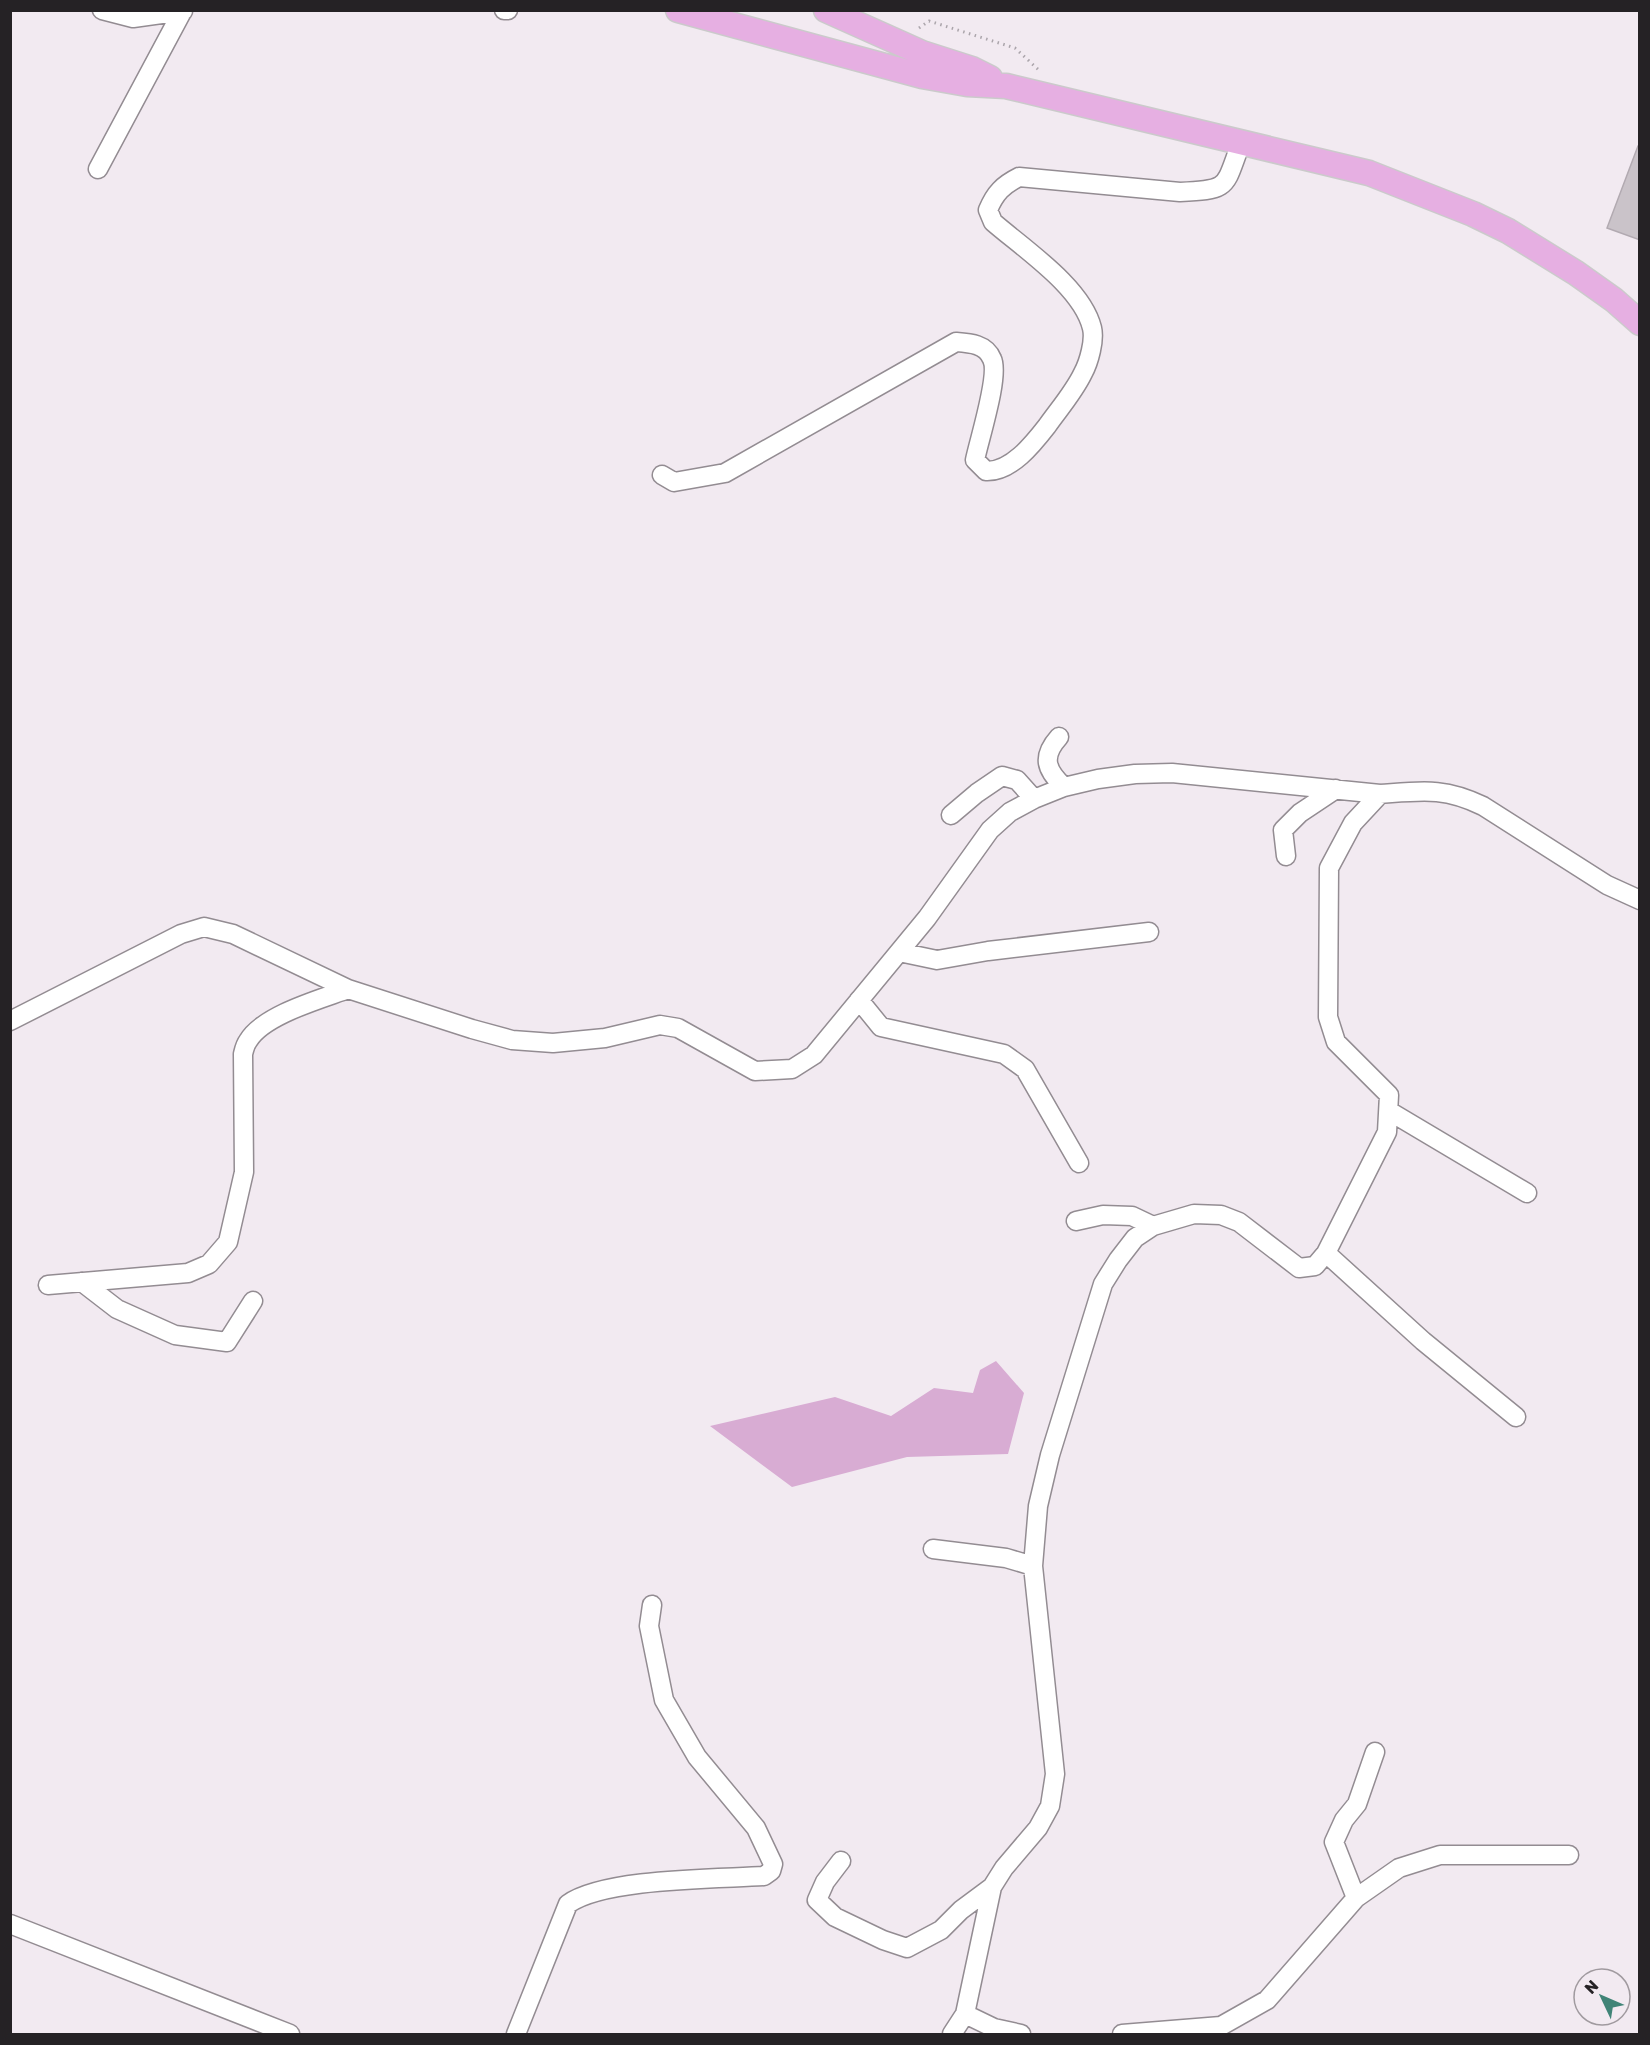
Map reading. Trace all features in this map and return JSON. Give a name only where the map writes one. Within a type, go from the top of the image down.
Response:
[{"type":"main road","points":[[678,10],[921,76],[967,84],[1006,86],[1369,173],[1473,214],[1508,231],[1567,267],[1614,300],[1640,323]]},
{"type":"main road","points":[[826,10],[922,53],[972,69],[1006,86]]},
{"type":"street","points":[[102,10],[133,18],[183,11]]},
{"type":"street","points":[[98,169],[183,11]]},
{"type":"street","points":[[662,475],[674,482],[725,473],[956,342],[978,344],[992,358],[994,378],[975,460],[986,471],[996,471],[1018,457],[1062,406],[1084,372],[1092,330],[1084,308],[1068,288],[993,222],[988,210],[993,197],[1004,184],[1019,177],[1180,192],[1212,190],[1227,182],[1241,143]]},
{"type":"street","points":[[1059,737],[1050,747],[1047,759],[1051,775],[1064,787]]},
{"type":"street","points":[[10,1021],[181,934],[204,927],[233,934],[348,988],[512,1040],[553,1043],[605,1038],[660,1025],[678,1028],[754,1071],[792,1069],[814,1055],[927,918],[990,830],[1010,812],[1064,787],[1135,774],[1172,772],[1380,794],[1434,791],[1463,797],[1483,806],[1607,885],[1640,900]]},
{"type":"street","points":[[951,815],[1002,776],[1017,780],[1034,799]]},
{"type":"street","points":[[1286,856],[1283,830],[1300,813],[1323,800],[1336,789]]},
{"type":"street","points":[[842,1861],[825,1882],[817,1900],[835,1917],[883,1941],[906,1948],[941,1930],[961,1910],[992,1887],[1038,1828],[1050,1806],[1055,1774],[1033,1566],[1038,1506],[1050,1455],[1103,1284],[1135,1238],[1153,1226],[1194,1214],[1221,1215],[1239,1222],[1299,1268],[1315,1266],[1326,1253],[1387,1132],[1389,1095],[1336,1042],[1328,1017],[1329,868],[1353,823],[1380,794]]},
{"type":"street","points":[[899,952],[937,960],[988,951],[1149,932]]},
{"type":"street","points":[[48,1285],[188,1273],[210,1264],[228,1242],[244,1172],[243,1054],[248,1040],[278,1016],[348,988]]},
{"type":"street","points":[[859,1000],[881,1026],[1004,1054],[1024,1069],[1079,1163]]},
{"type":"street","points":[[1389,1111],[1527,1193]]},
{"type":"street","points":[[1076,1221],[1103,1215],[1132,1215],[1153,1226]]},
{"type":"street","points":[[1326,1253],[1423,1341],[1516,1417]]},
{"type":"street","points":[[82,1282],[117,1309],[175,1335],[227,1342],[253,1301]]},
{"type":"street","points":[[933,1549],[1006,1558],[1033,1566]]},
{"type":"street","points":[[516,2034],[568,1904],[578,1897],[634,1885],[764,1876],[771,1871],[773,1864],[756,1828],[697,1757],[664,1700],[650,1626],[652,1605]]},
{"type":"street","points":[[1356,1898],[1334,1842],[1344,1820],[1357,1804],[1375,1752]]},
{"type":"street","points":[[1122,2034],[1221,2026],[1267,2000],[1356,1898],[1400,1868],[1440,1856],[1569,1855]]},
{"type":"street","points":[[952,2034],[965,2014],[992,1887]]},
{"type":"street","points":[[10,1924],[290,2034]]},
{"type":"street","points":[[965,2014],[994,2028],[1021,2034]]},
{"type":"shaded area","points":[[996,1361],[1024,1393],[1008,1454],[907,1457],[792,1487],[710,1426],[835,1397],[891,1416],[934,1388],[973,1393],[980,1370]]},
{"type":"building","points":[[1638,146],[1640,146],[1640,240],[1607,228]]}]
